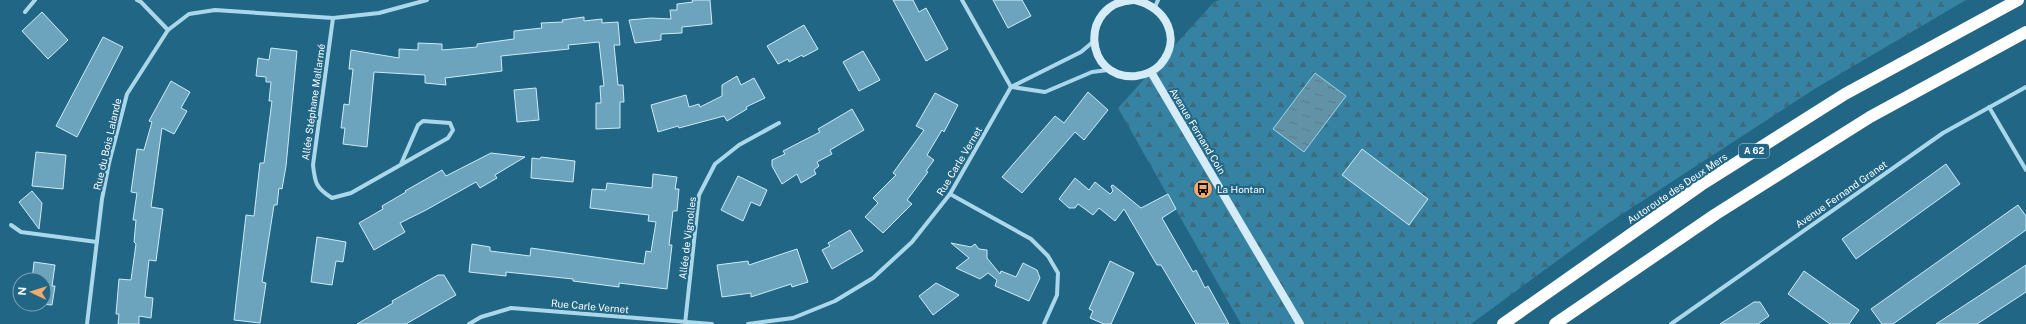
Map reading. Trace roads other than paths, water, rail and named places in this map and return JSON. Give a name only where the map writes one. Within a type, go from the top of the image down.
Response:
[{"type":"highway","name":"Autoroute des Deux Mers","points":[[1503,324],[1701,185],[1845,94],[2018,0]]},
{"type":"highway","points":[[1554,324],[1716,214],[1870,117],[2026,32]]},
{"type":"main road","points":[[1134,0],[1157,4],[1166,20],[1170,36],[1166,55],[1160,65],[1151,72],[1140,76],[1130,77],[1110,70],[1099,57],[1094,40],[1098,19],[1113,2],[1134,0]]},
{"type":"main road","name":"Avenue Fernand Coin","points":[[1151,72],[1300,324]]},
{"type":"street","points":[[25,12],[35,0]]},
{"type":"street","points":[[137,0],[141,2],[168,30]]},
{"type":"street","name":"Rue du Bois Lalande","points":[[87,324],[109,163],[127,94],[168,30],[189,14],[214,10],[333,18],[379,12],[427,0]]},
{"type":"street","points":[[962,0],[1011,87]]},
{"type":"street","name":"Allée Stéphane Mallarmé","points":[[333,18],[313,165],[314,182],[321,191],[332,198],[351,193],[448,138],[453,130],[450,123],[423,121],[418,125],[401,164]]},
{"type":"street","points":[[1011,87],[1081,52],[1094,40]]},
{"type":"street","points":[[1011,87],[1045,92],[1092,72],[1110,70]]},
{"type":"street","name":"Rue Carle Vernet","points":[[748,324],[793,318],[835,301],[873,278],[912,242],[950,194],[1011,87]]},
{"type":"street","name":"Avenue Fernand Granet","points":[[1672,324],[1937,137],[2026,87]]},
{"type":"street","points":[[1989,107],[2026,170]]},
{"type":"street","name":"Allée de Vignolles","points":[[685,323],[699,195],[715,164],[739,145],[779,123]]},
{"type":"street","points":[[950,194],[1031,239],[1048,256],[1058,273],[1057,295],[1044,324]]},
{"type":"street","points":[[11,225],[21,232],[97,242]]},
{"type":"street","name":"Rue Carle Vernet","points":[[469,324],[481,317],[511,308],[712,324]]},
{"type":"water","points":[[1315,73],[1346,96],[1304,152],[1273,129]]},
{"type":"place","name":"La Hontan","points":[[1203,189]]}]
